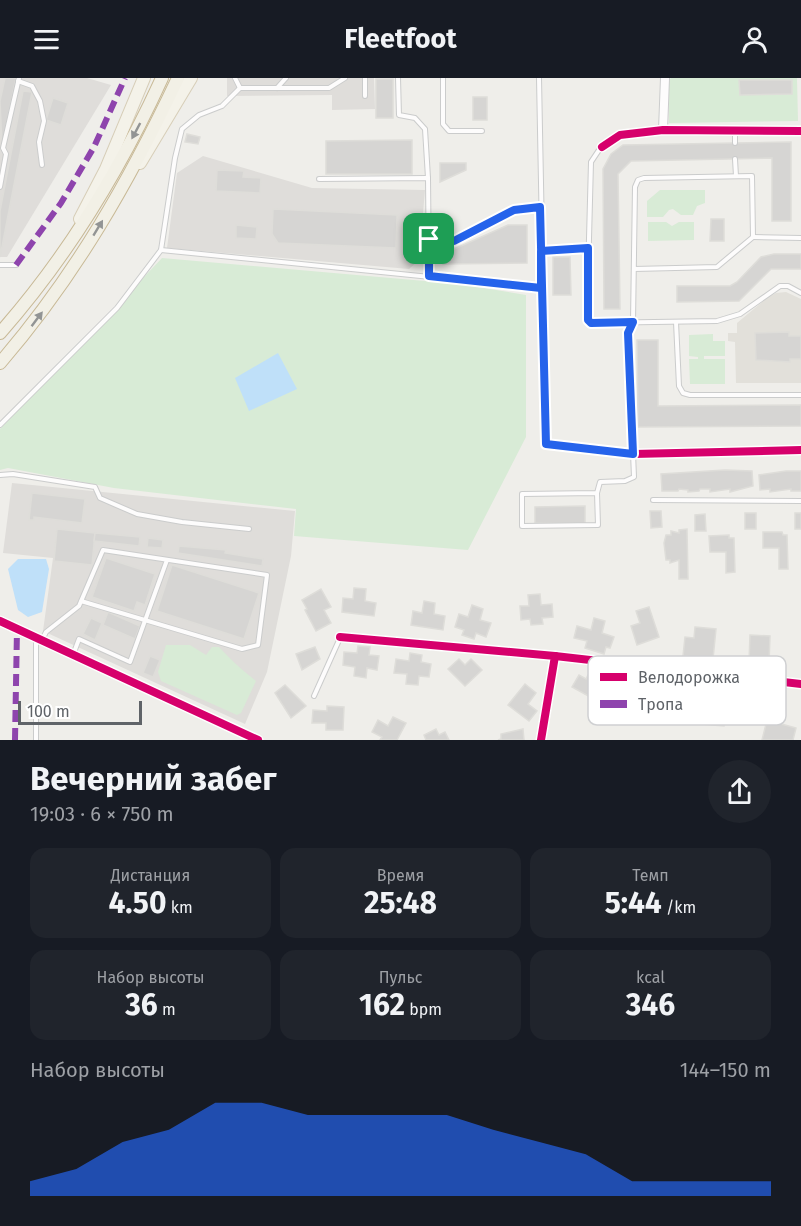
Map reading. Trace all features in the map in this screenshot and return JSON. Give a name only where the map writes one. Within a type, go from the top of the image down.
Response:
[{"type":"highway","points":[[0,333],[63,253],[110,179],[162,78]]},
{"type":"highway","points":[[0,363],[72,272],[125,184],[178,78]]},
{"type":"main road","points":[[63,253],[106,169],[144,78]]},
{"type":"main road","points":[[125,184],[151,148],[190,78]]},
{"type":"street","points":[[663,130],[665,78]]},
{"type":"street","points":[[602,147],[620,135],[663,130],[801,131]]},
{"type":"street","points":[[541,251],[588,248]]},
{"type":"street","points":[[633,454],[801,450]]},
{"type":"street","points":[[0,621],[258,740]]},
{"type":"street","points":[[340,638],[588,661]]},
{"type":"street","points":[[541,740],[555,657]]},
{"type":"street","points":[[786,682],[801,684]]},
{"type":"lane","points":[[235,78],[240,88]]},
{"type":"lane","points":[[276,88],[286,78]]},
{"type":"lane","points":[[0,425],[117,308],[161,250],[175,158],[182,129],[199,115],[222,106],[240,88],[329,88],[345,78]]},
{"type":"lane","points":[[365,78],[365,96]]},
{"type":"lane","points":[[398,78],[399,115],[415,118],[425,129],[429,276]]},
{"type":"lane","points":[[443,78],[443,124],[449,131],[482,131]]},
{"type":"lane","points":[[539,78],[541,288],[546,444],[633,454]]},
{"type":"lane","points":[[0,187],[6,154],[2,148],[18,79],[32,86],[39,101],[44,121],[39,141],[42,165]]},
{"type":"lane","points":[[735,130],[735,143]]},
{"type":"lane","points":[[602,147],[591,162],[588,248],[588,320],[591,323],[709,322],[740,314],[780,286],[788,286],[801,292]]},
{"type":"lane","points":[[735,159],[736,176]]},
{"type":"lane","points":[[597,493],[522,494],[522,526],[598,525],[597,493],[600,482],[625,482],[634,477],[628,333],[633,322],[635,187],[638,180],[752,176],[753,237]]},
{"type":"lane","points":[[319,179],[428,178]]},
{"type":"lane","points":[[429,239],[454,241],[514,210],[540,207]]},
{"type":"lane","points":[[634,269],[717,267],[753,237],[801,238]]},
{"type":"lane","points":[[161,250],[541,288]]},
{"type":"lane","points":[[0,266],[16,265]]},
{"type":"lane","points":[[676,322],[679,386],[683,393],[690,395],[801,395]]},
{"type":"lane","points":[[0,475],[13,474],[95,487],[100,498],[137,514],[182,522],[249,529]]},
{"type":"lane","points":[[653,500],[801,501]]},
{"type":"lane","points":[[36,740],[39,639],[79,606],[81,601],[103,550],[267,575],[258,645],[242,650],[81,601]]},
{"type":"lane","points":[[73,655],[79,639],[130,662],[167,560]]},
{"type":"lane","points":[[314,696],[340,638]]},
{"type":"shaded area","points":[[0,78],[87,78],[111,85],[7,257],[0,257]]},
{"type":"shaded area","points":[[227,78],[374,78],[375,109],[332,110],[332,95],[227,96]]},
{"type":"shaded area","points":[[203,156],[312,188],[425,190],[419,260],[409,269],[167,248],[177,173]]},
{"type":"shaded area","points":[[786,292],[801,299],[801,383],[736,383],[735,342],[728,341],[728,333],[737,333],[737,323],[767,298],[776,293]]},
{"type":"shaded area","points":[[12,483],[295,511],[291,556],[267,672],[245,724],[43,631],[53,558],[3,553]]},
{"type":"green space","points":[[671,78],[797,78],[798,121],[669,123],[669,80]]},
{"type":"green space","points":[[660,190],[705,190],[705,203],[697,206],[693,215],[681,215],[673,209],[663,217],[647,217],[647,201]]},
{"type":"green space","points":[[648,222],[666,222],[672,226],[679,222],[694,222],[694,240],[648,241]]},
{"type":"green space","points":[[162,258],[459,284],[526,295],[526,437],[468,550],[294,536],[296,509],[114,488],[8,468],[0,470],[0,429]]},
{"type":"green space","points":[[713,334],[713,341],[725,341],[725,356],[704,356],[704,359],[725,359],[725,384],[690,384],[689,359],[698,359],[698,357],[689,356],[689,335]]},
{"type":"green space","points":[[166,645],[190,645],[206,655],[212,647],[219,647],[256,681],[241,713],[237,715],[161,681],[158,672]]},
{"type":"water","points":[[278,353],[297,389],[249,411],[235,378]]},
{"type":"water","points":[[18,559],[46,559],[49,569],[42,612],[28,617],[18,610],[8,569]]},
{"type":"building","points":[[5,78],[16,78],[2,146],[0,101]]},
{"type":"building","points":[[376,79],[393,79],[393,118],[376,118]]},
{"type":"building","points":[[739,80],[792,80],[792,94],[740,95]]},
{"type":"building","points":[[23,91],[32,92],[0,257],[0,211]]},
{"type":"building","points":[[473,97],[487,97],[487,120],[473,120]]},
{"type":"building","points":[[53,98],[68,103],[61,125],[46,120]]},
{"type":"building","points":[[187,134],[200,137],[198,144],[185,142]]},
{"type":"building","points":[[412,140],[412,174],[326,174],[326,141]]},
{"type":"building","points":[[791,142],[791,221],[772,221],[772,158],[631,161],[618,174],[620,309],[604,309],[603,169],[611,154],[623,145]]},
{"type":"building","points":[[440,163],[466,163],[466,170],[440,182]]},
{"type":"building","points":[[217,170],[244,171],[243,177],[261,178],[260,193],[216,191]]},
{"type":"building","points":[[273,209],[397,215],[396,248],[278,243],[272,234]]},
{"type":"building","points":[[711,219],[724,219],[724,241],[710,241]]},
{"type":"building","points":[[236,225],[257,227],[256,239],[236,238]]},
{"type":"building","points":[[508,225],[527,225],[527,263],[443,264],[443,254]]},
{"type":"building","points":[[774,254],[801,254],[801,269],[771,269],[739,301],[677,302],[677,286],[730,286],[737,282],[761,257]]},
{"type":"building","points":[[553,257],[570,257],[571,295],[553,295]]},
{"type":"building","points":[[789,332],[789,336],[801,336],[801,359],[790,359],[790,362],[756,360],[755,333]]},
{"type":"building","points":[[637,340],[658,340],[658,406],[801,405],[801,426],[638,427]]},
{"type":"building","points":[[725,470],[752,471],[753,486],[730,492],[730,489],[710,492],[710,489],[688,492],[688,490],[679,489],[678,491],[662,491],[661,474]]},
{"type":"building","points":[[801,471],[801,491],[760,490],[759,475]]},
{"type":"building","points":[[32,493],[85,499],[82,523],[34,517],[34,520],[29,520]]},
{"type":"building","points":[[585,506],[585,523],[535,523],[535,507]]},
{"type":"building","points":[[650,511],[661,511],[662,527],[651,528]]},
{"type":"building","points":[[745,513],[756,513],[756,529],[745,529]]},
{"type":"building","points":[[795,513],[801,513],[801,529],[795,529]]},
{"type":"building","points":[[705,514],[706,531],[695,531],[695,515]]},
{"type":"building","points":[[57,529],[95,533],[92,565],[54,561]]},
{"type":"building","points":[[687,529],[688,579],[679,579],[679,560],[670,563],[670,560],[666,560],[664,543],[666,535],[671,535],[671,531],[679,533],[679,530]]},
{"type":"building","points":[[763,532],[782,532],[783,535],[787,535],[788,569],[779,569],[779,548],[763,548]]},
{"type":"building","points":[[95,533],[140,537],[139,546],[94,541]]},
{"type":"building","points":[[729,535],[729,538],[734,538],[735,572],[726,573],[726,552],[710,552],[709,536]]},
{"type":"building","points":[[148,538],[163,540],[162,548],[147,547]]},
{"type":"building","points":[[179,546],[226,550],[225,553],[263,559],[262,566],[178,553]]},
{"type":"building","points":[[106,558],[155,574],[145,605],[137,602],[134,611],[92,597]]},
{"type":"building","points":[[172,565],[259,593],[244,639],[157,611]]},
{"type":"building","points":[[354,588],[366,589],[365,601],[376,603],[374,616],[342,612],[343,598],[353,599]]},
{"type":"building","points":[[321,589],[331,607],[324,610],[331,623],[316,631],[302,600]]},
{"type":"building","points":[[540,594],[541,605],[552,604],[553,617],[542,618],[543,624],[531,625],[530,619],[521,620],[520,606],[529,606],[528,595]]},
{"type":"building","points":[[424,601],[435,603],[434,614],[445,616],[443,630],[411,625],[413,611],[422,613]]},
{"type":"building","points":[[472,605],[483,609],[480,620],[491,623],[486,637],[476,633],[474,639],[462,635],[464,630],[455,627],[459,614],[468,617]]},
{"type":"building","points":[[649,607],[659,637],[637,645],[631,626],[640,623],[636,611]]},
{"type":"building","points":[[108,612],[140,626],[135,639],[103,625]]},
{"type":"building","points":[[91,618],[102,623],[95,640],[83,634]]},
{"type":"building","points":[[594,618],[605,621],[602,633],[614,637],[610,648],[606,647],[604,654],[585,648],[587,641],[574,638],[577,626],[591,630]]},
{"type":"building","points":[[695,627],[716,629],[713,656],[683,656],[685,637],[694,638]]},
{"type":"building","points":[[750,635],[770,636],[769,656],[749,656]]},
{"type":"building","points":[[358,646],[370,647],[369,655],[379,656],[377,670],[367,668],[366,678],[354,676],[355,667],[343,665],[344,652],[357,653]]},
{"type":"building","points":[[315,647],[320,659],[302,670],[296,654]]},
{"type":"building","points":[[410,653],[422,655],[421,662],[431,664],[429,677],[419,676],[418,685],[406,684],[407,674],[394,673],[396,659],[409,661]]},
{"type":"building","points":[[150,656],[160,660],[153,677],[143,673]]},
{"type":"building","points":[[459,659],[465,665],[471,659],[482,670],[465,686],[448,669]]},
{"type":"building","points":[[579,675],[586,679],[588,675],[588,696],[572,687]]},
{"type":"building","points":[[525,684],[536,693],[528,704],[537,711],[529,721],[508,705]]},
{"type":"building","points":[[285,685],[306,706],[291,718],[275,693]]},
{"type":"building","points":[[327,706],[344,707],[343,730],[326,730],[326,723],[312,723],[313,710],[327,711]]},
{"type":"building","points":[[393,717],[406,723],[397,740],[380,740],[382,737],[372,732],[378,720],[388,726]]},
{"type":"building","points":[[766,725],[785,725],[796,728],[793,740],[762,740]]},
{"type":"building","points":[[436,729],[439,735],[445,732],[449,740],[426,740],[424,735]]},
{"type":"building","points":[[523,729],[524,740],[498,740],[501,739],[501,734]]},
{"type":"marked path","points":[[16,265],[61,203],[94,147],[125,78]]},
{"type":"marked path","points":[[15,740],[17,629]]},
{"type":"cycle path","points":[[602,147],[620,135],[663,130],[801,131]]},
{"type":"cycle path","points":[[633,454],[801,450]]},
{"type":"cycle path","points":[[0,621],[258,740]]},
{"type":"cycle path","points":[[340,637],[555,656],[541,740]]},
{"type":"cycle path","points":[[555,656],[588,660]]},
{"type":"cycle path","points":[[786,682],[801,684]]},
{"type":"route","points":[[429,239],[429,276],[541,288],[541,251],[588,248],[588,320],[591,323],[633,322],[628,333],[633,454],[546,444],[541,288],[540,207],[514,210],[454,241],[429,239]]}]
